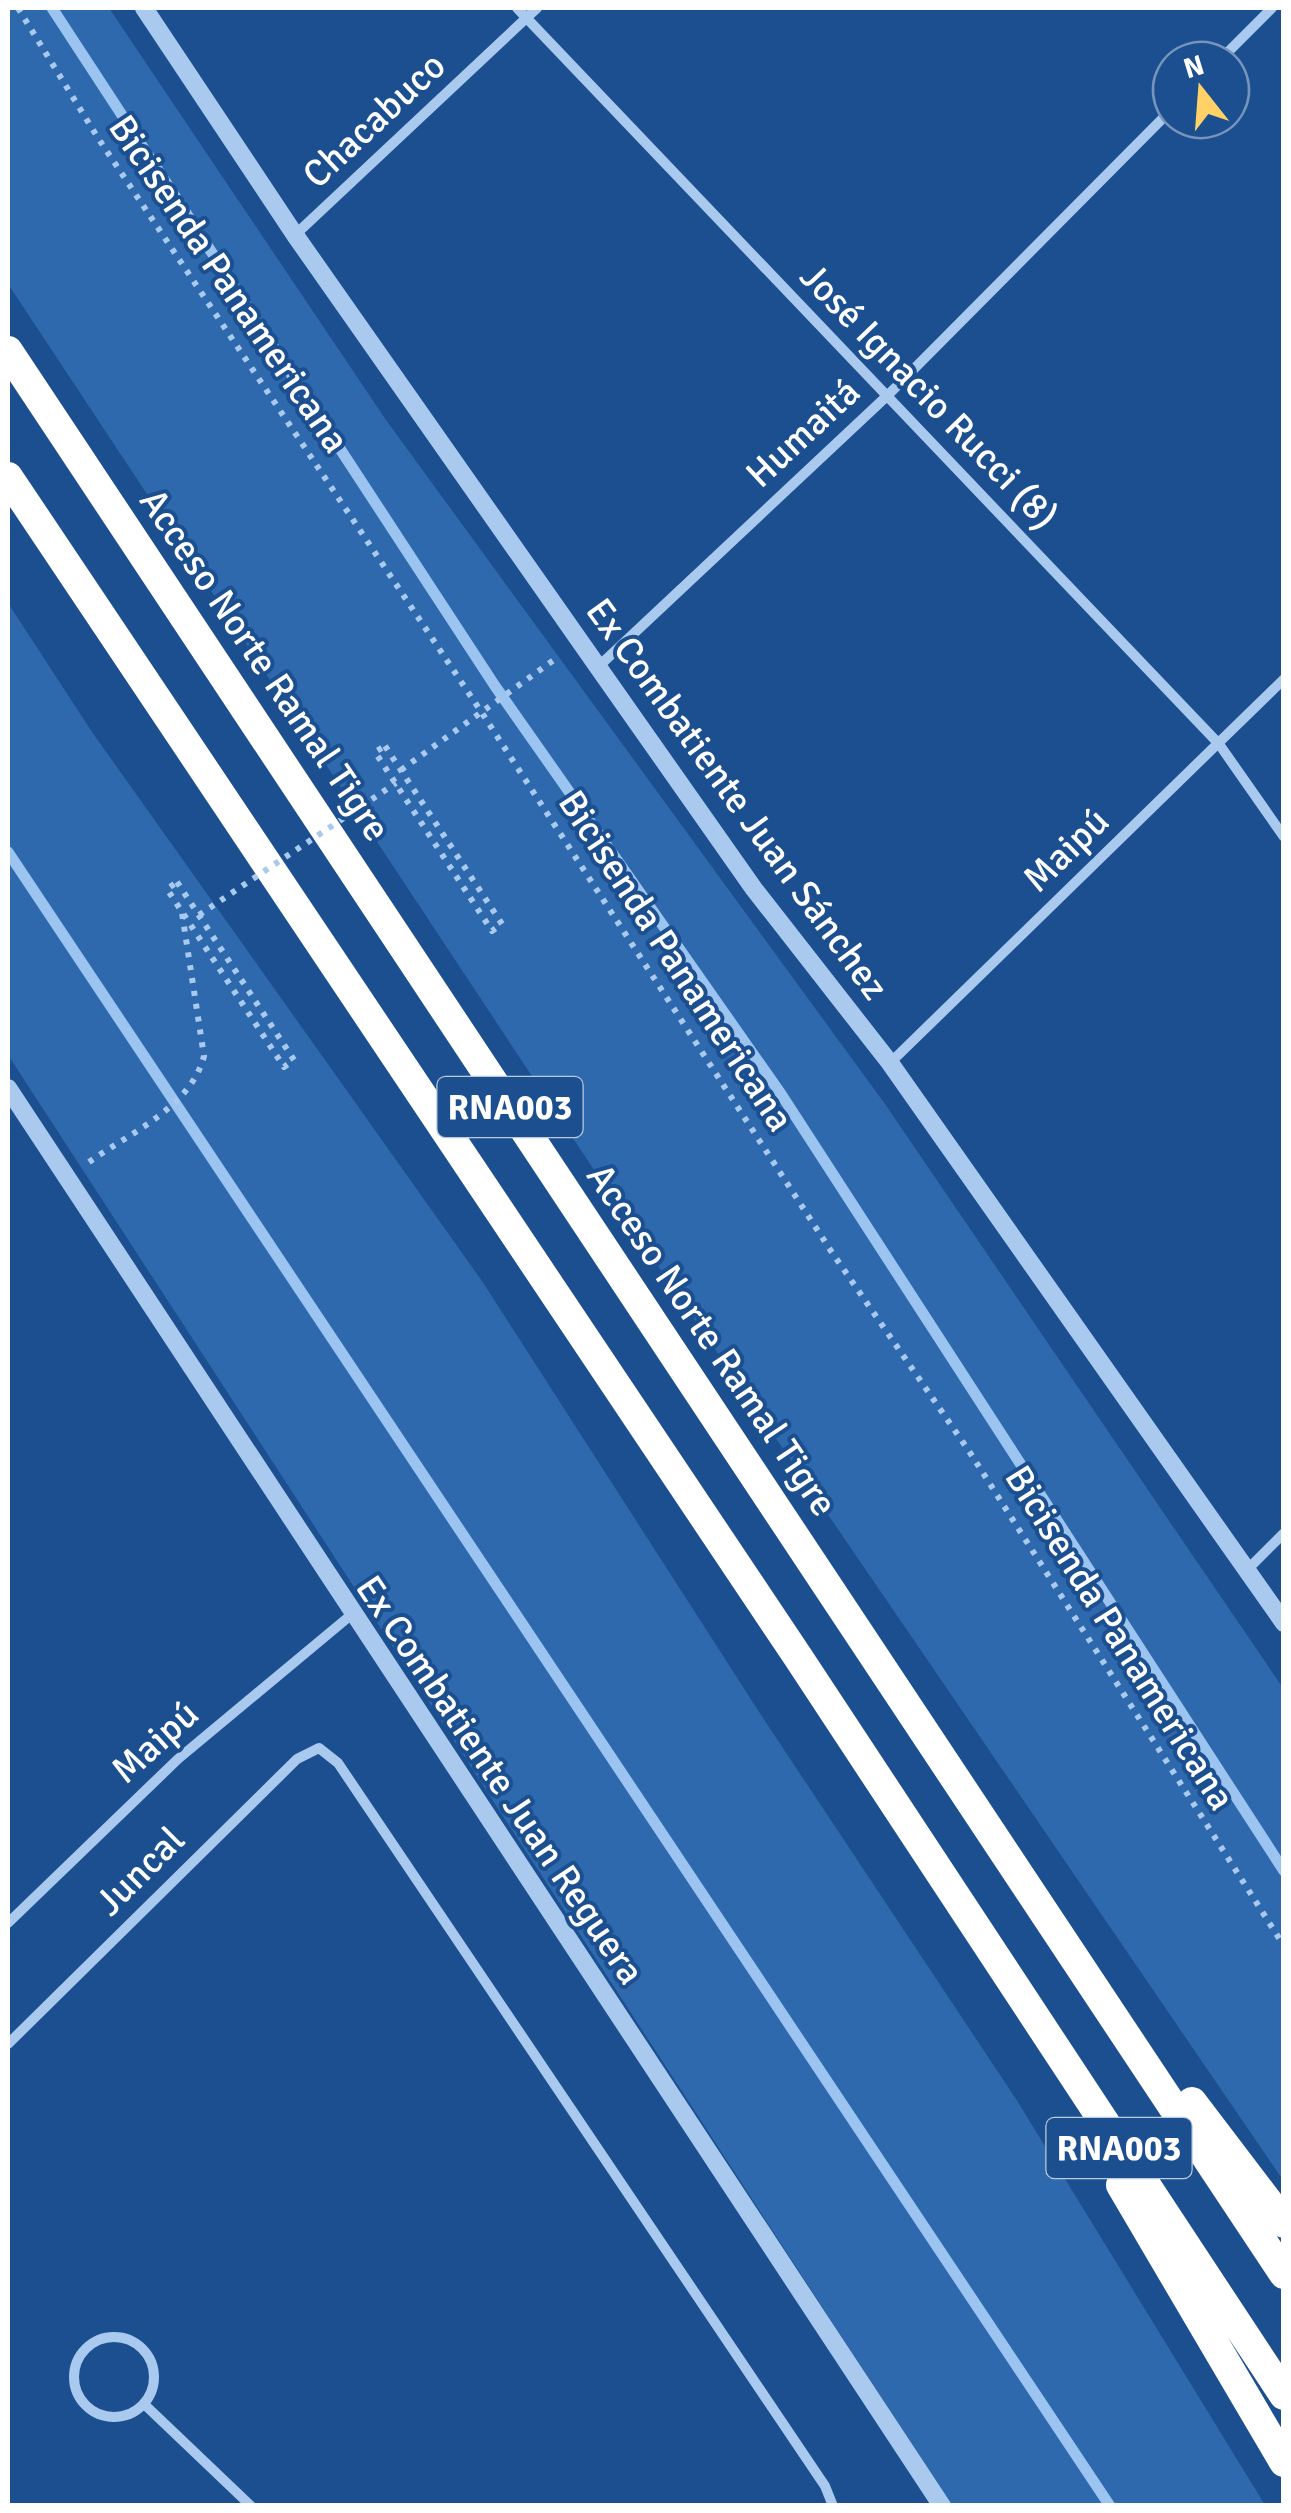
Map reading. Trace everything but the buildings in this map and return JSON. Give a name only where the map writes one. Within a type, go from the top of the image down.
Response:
[{"type":"highway","name":"Acceso Norte Ramal Tigre","points":[[8,351],[1284,2274]]},
{"type":"highway","name":"RNA003","points":[[8,477],[798,1658],[955,1902],[1284,2395]]},
{"type":"highway","points":[[8,496],[65,564]]},
{"type":"highway","points":[[1011,1864],[1284,2223]]},
{"type":"highway","points":[[955,1902],[1284,2462]]},
{"type":"street","name":"Ex Combatiente Juan Sánchez","points":[[144,8],[295,235],[754,889],[890,1063],[1284,1624]]},
{"type":"street","name":"José Ignacio Rucci (8)","points":[[517,8],[1218,744],[1284,838]]},
{"type":"street","name":"Chacabuco","points":[[295,235],[537,8]]},
{"type":"street","points":[[1240,40],[1272,8]]},
{"type":"street","name":"Humaitá","points":[[598,667],[888,395],[1151,130]]},
{"type":"street","name":"Maipú","points":[[890,1063],[1284,679]]},
{"type":"street","name":"Ex Combatiente Juan Reguera","points":[[8,1088],[351,1615],[942,2506]]},
{"type":"street","points":[[1248,1569],[1284,1532]]},
{"type":"street","name":"Maipú","points":[[8,1923],[178,1759],[351,1615]]},
{"type":"street","name":"Juncal","points":[[8,2044],[297,1759],[319,1748],[338,1764],[360,1796],[826,2486],[833,2506]]},
{"type":"street","points":[[106,2338],[131,2341],[141,2348],[149,2358],[154,2381],[144,2404],[120,2417],[93,2411],[76,2390],[74,2376],[84,2351],[106,2338]]},
{"type":"street","points":[[144,2404],[251,2506]]},
{"type":"path","name":"Bicisenda Panamericana","points":[[18,8],[98,138],[482,713],[831,1251],[969,1451],[1284,1946]]},
{"type":"path","points":[[401,770],[580,640]]},
{"type":"path","points":[[385,746],[502,924],[492,931],[396,783],[375,752],[385,746]]},
{"type":"path","points":[[199,915],[396,783]]},
{"type":"path","points":[[177,882],[199,915],[294,1060],[284,1067],[167,888],[177,882]]},
{"type":"path","points":[[66,1178],[188,1094],[204,1056],[183,942],[182,912]]},
{"type":"shaded area","points":[[8,8],[109,8],[386,420],[885,1104],[1283,1688],[1283,2180],[645,1247],[8,284]]},
{"type":"shaded area","points":[[8,603],[92,732],[482,1281],[763,1718],[1016,2099],[1265,2505],[951,2505],[8,1055]]},
{"type":"waterway","points":[[52,8],[495,686],[781,1094],[1284,1871]]},
{"type":"waterway","points":[[8,852],[1110,2506]]}]
